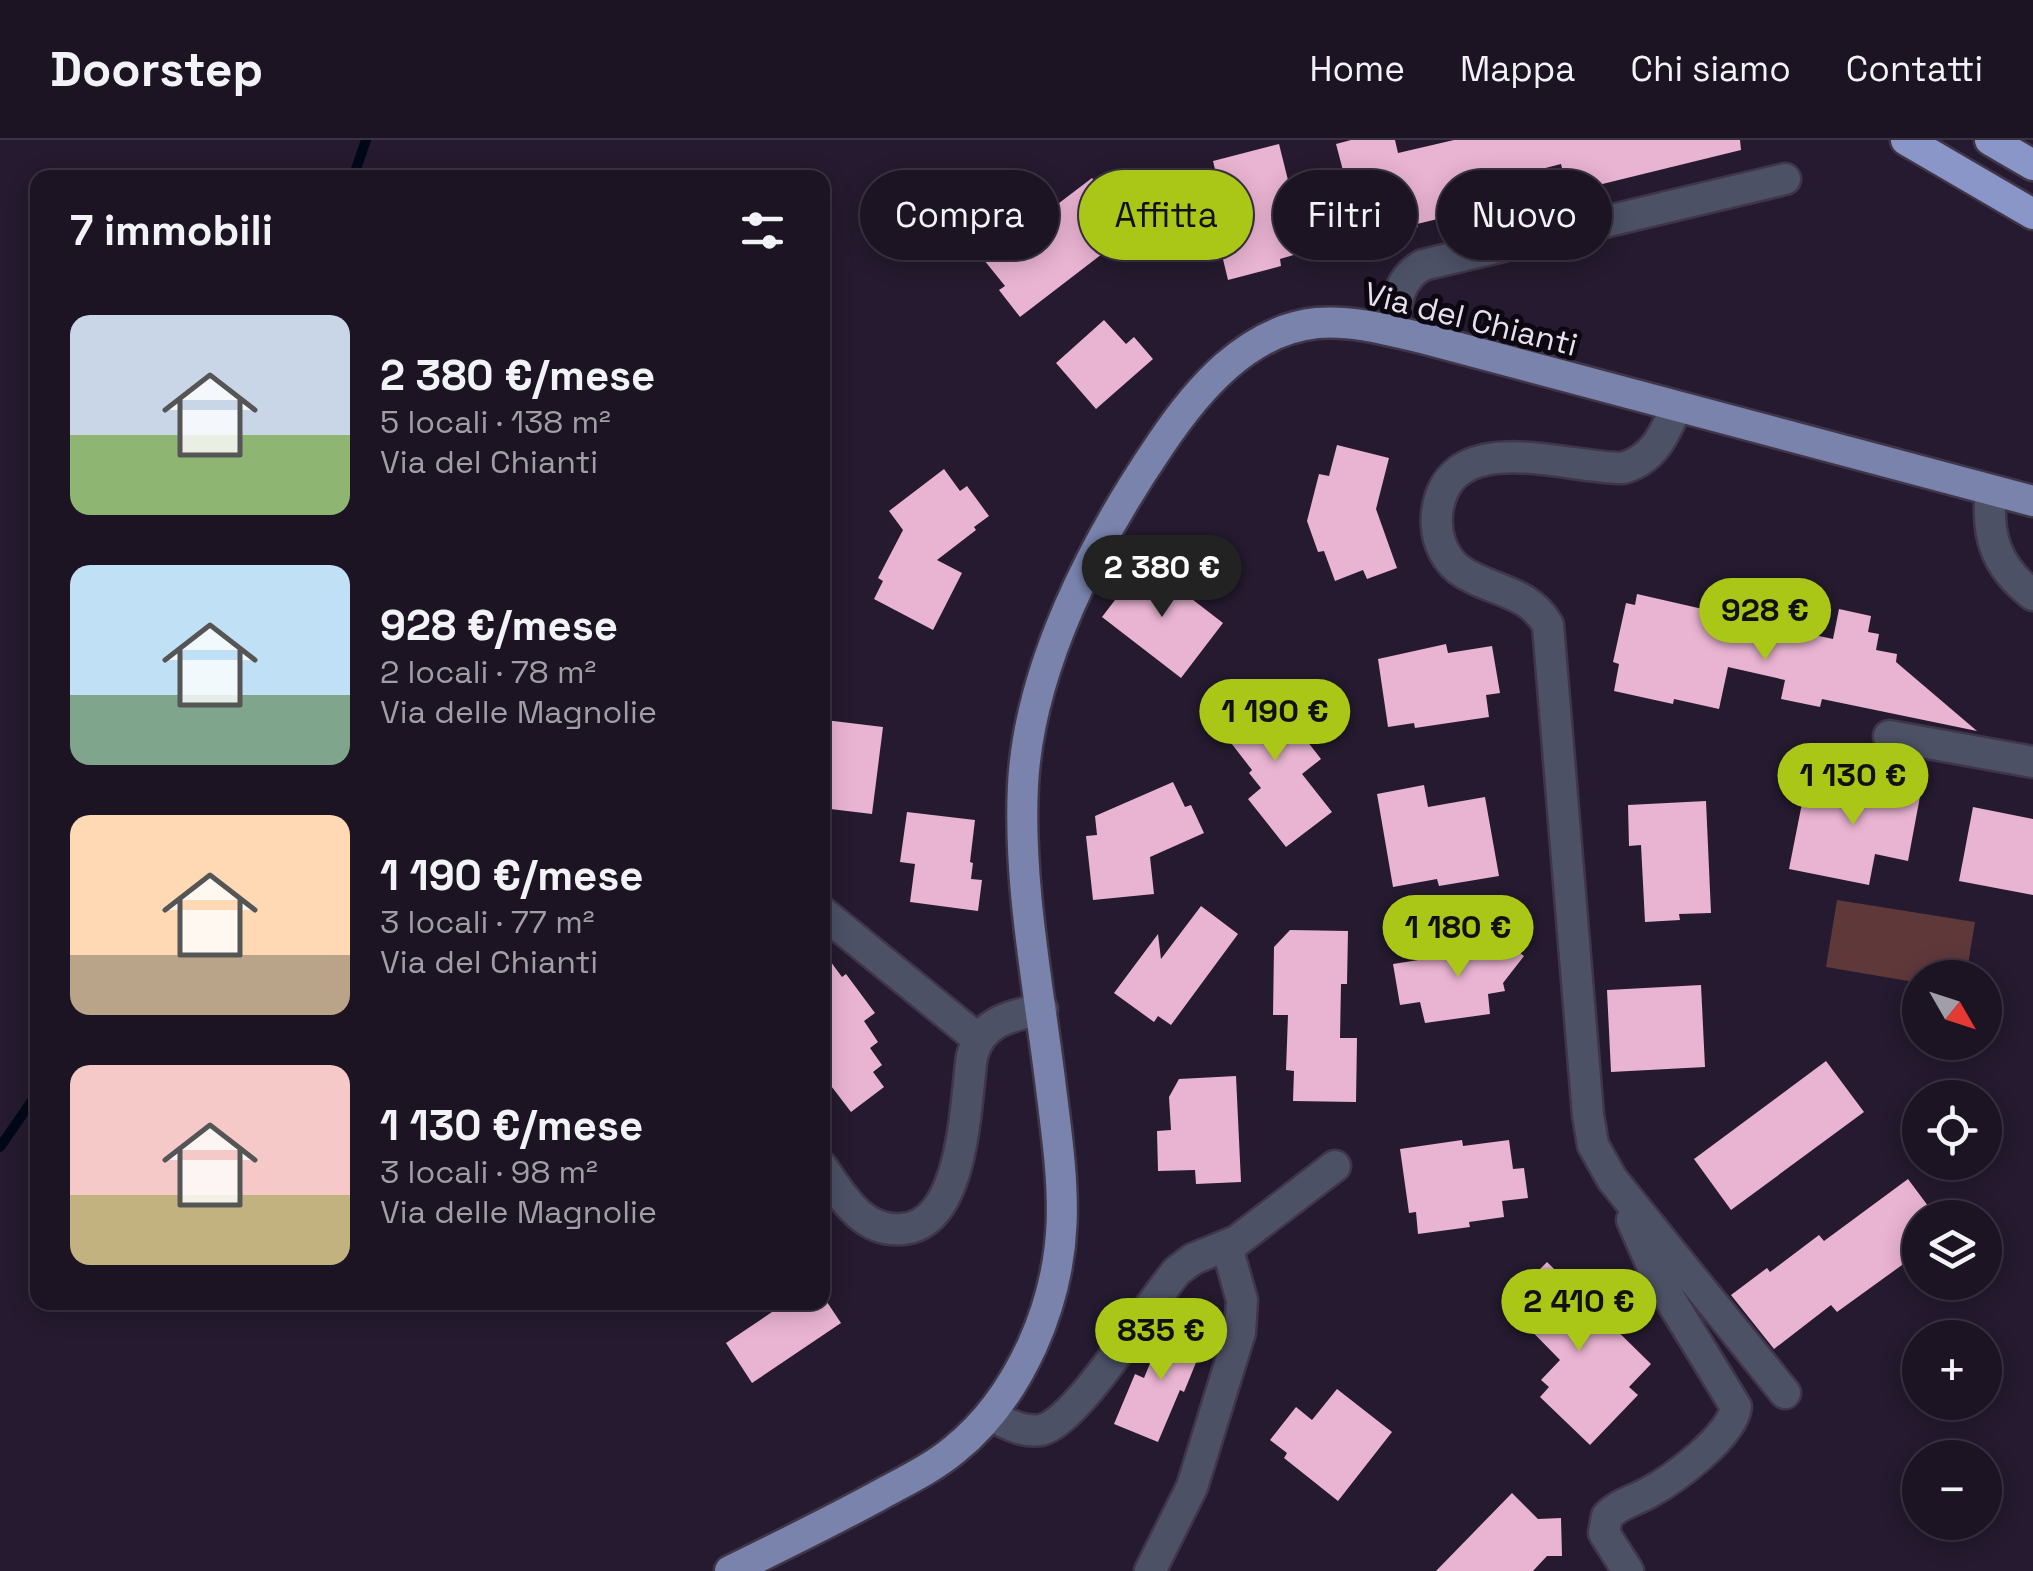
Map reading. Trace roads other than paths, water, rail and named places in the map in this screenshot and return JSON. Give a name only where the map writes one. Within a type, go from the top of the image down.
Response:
[{"type":"highway","points":[[1906,140],[2033,214]]},
{"type":"highway","points":[[1990,140],[2033,165]]},
{"type":"main road","name":"Via del Chianti","points":[[730,1571],[940,1461],[990,1414],[1032,1347],[1051,1294],[1062,1246],[1061,1170],[1024,862],[1025,755],[1044,673],[1097,553],[1168,434],[1198,395],[1239,356],[1267,338],[1314,323],[1392,331],[2033,501]]},
{"type":"street","points":[[1392,331],[1402,284],[1423,265],[1786,180]]},
{"type":"street","points":[[1676,408],[1652,452],[1623,468],[1502,456],[1476,461],[1448,484],[1438,504],[1436,520],[1443,550],[1458,568],[1528,602],[1548,624],[1589,1131],[1620,1190],[1785,1393]]},
{"type":"street","points":[[1991,491],[1988,523],[1992,544],[2012,576],[2033,595]]},
{"type":"street","points":[[1889,736],[2033,762]]},
{"type":"street","points":[[830,919],[978,1039]]},
{"type":"street","points":[[830,1178],[860,1217],[882,1228],[914,1227],[933,1215],[945,1201],[952,1180],[978,1039],[996,1022],[1042,1009]]},
{"type":"street","points":[[990,1414],[1028,1430],[1056,1424],[1079,1402],[1177,1271],[1194,1259],[1227,1246],[1334,1166]]},
{"type":"street","points":[[1620,1190],[1659,1281],[1736,1407],[1728,1426],[1698,1456],[1659,1486],[1606,1516],[1604,1533],[1628,1571]]},
{"type":"street","points":[[1150,1571],[1192,1487],[1240,1332],[1242,1300],[1227,1246]]},
{"type":"waterway","points":[[356,170],[366,140]]},
{"type":"waterway","points":[[0,1147],[30,1104]]}]
